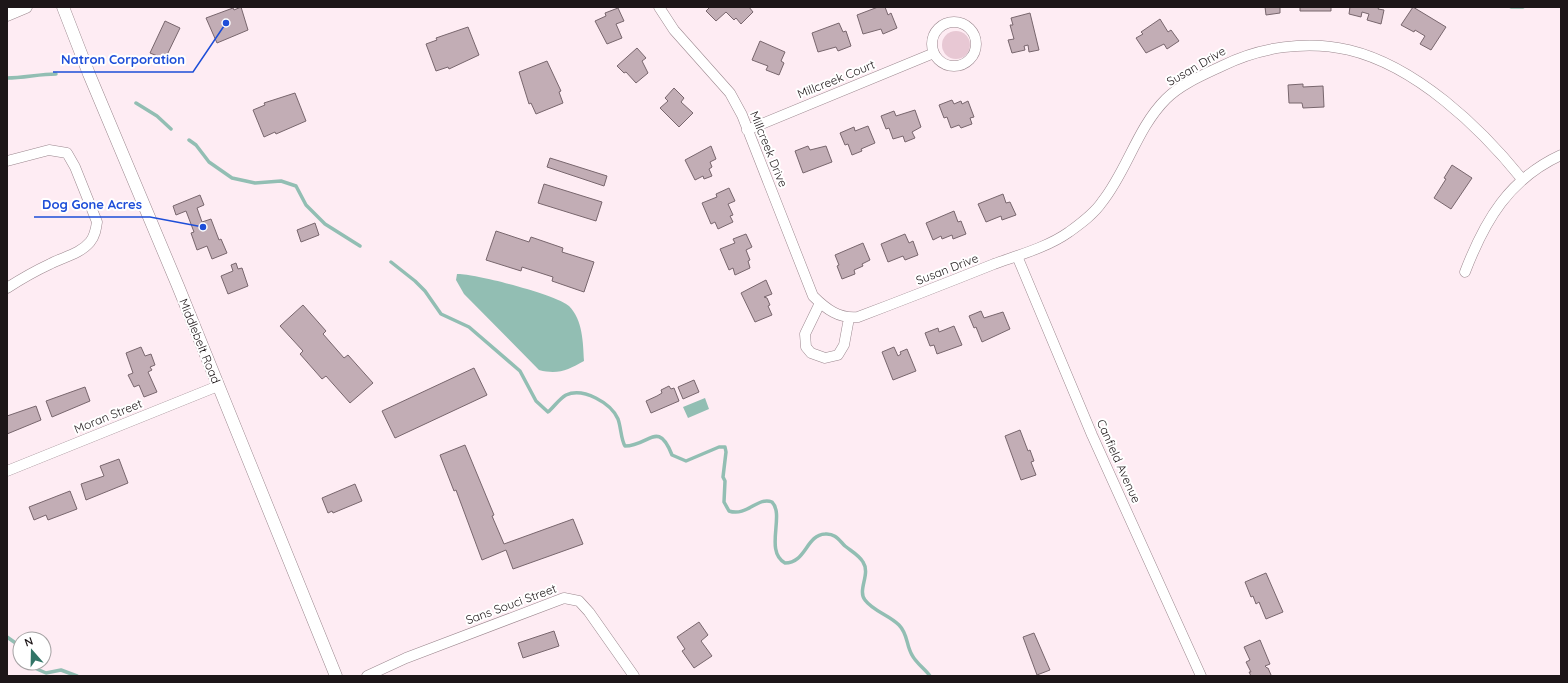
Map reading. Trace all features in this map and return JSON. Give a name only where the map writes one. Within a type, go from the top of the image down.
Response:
[{"type":"street","points":[[7,15],[26,7]]},
{"type":"street","name":"Middlebelt Road","points":[[63,7],[89,74],[336,676]]},
{"type":"street","name":"Millcreek Drive","points":[[659,7],[674,30],[730,93],[747,130],[813,296],[833,313],[849,318]]},
{"type":"street","points":[[960,22],[967,26],[975,37],[976,43],[973,56],[962,64],[949,65],[943,63],[934,53],[932,39],[940,27],[946,23],[960,22]]},
{"type":"street","name":"Susan Drive","points":[[849,318],[858,317],[1017,256],[1067,234],[1102,203],[1141,134],[1166,99],[1181,87],[1236,58],[1271,48],[1294,45],[1348,49],[1374,58],[1401,71],[1428,89],[1482,135],[1504,157],[1522,179]]},
{"type":"street","name":"Millcreek Court","points":[[747,130],[934,53]]},
{"type":"street","points":[[7,161],[49,150],[67,153],[76,167],[97,222],[96,231],[91,241],[77,252],[24,277],[7,288]]},
{"type":"street","points":[[1465,272],[1476,244],[1497,208],[1522,179],[1542,164],[1561,155]]},
{"type":"street","name":"Canfield Avenue","points":[[1017,256],[1092,435],[1201,676]]},
{"type":"street","points":[[820,303],[805,334],[806,346],[811,353],[825,358],[838,354],[844,345],[849,318]]},
{"type":"street","name":"Moran Street","points":[[7,471],[218,386]]},
{"type":"street","name":"Sans Souci Street","points":[[367,676],[406,658],[564,598],[579,601],[589,612],[634,676]]},
{"type":"shaded area","points":[[956,31],[966,35],[970,45],[966,55],[956,59],[946,55],[942,45],[946,35]]},
{"type":"shaded area","points":[[457,274],[480,277],[515,286],[562,301],[574,312],[580,325],[583,339],[584,361],[563,371],[552,372],[539,370],[464,294],[456,280]]},
{"type":"shaded area","points":[[705,398],[709,409],[688,418],[683,407]]},
{"type":"building","points":[[241,7],[248,30],[217,43],[206,18],[233,8],[234,10]]},
{"type":"building","points":[[710,7],[749,7],[753,12],[741,24],[736,18],[734,20],[726,12],[716,21],[706,11]]},
{"type":"building","points":[[878,7],[885,7],[888,15],[891,13],[897,28],[883,34],[881,29],[863,34],[857,15]]},
{"type":"building","points":[[1265,7],[1280,7],[1280,13],[1266,15]]},
{"type":"building","points":[[1300,7],[1331,7],[1331,11],[1300,11]]},
{"type":"building","points":[[1350,7],[1379,7],[1378,9],[1384,10],[1381,24],[1367,20],[1369,14],[1362,12],[1361,17],[1349,14]]},
{"type":"building","points":[[1413,7],[1446,27],[1431,50],[1420,44],[1425,36],[1415,30],[1414,32],[1401,25]]},
{"type":"building","points":[[618,8],[624,21],[616,24],[622,38],[607,44],[595,21],[606,16],[605,13]]},
{"type":"building","points":[[1030,13],[1039,50],[1029,52],[1028,45],[1024,46],[1025,50],[1012,53],[1008,40],[1014,39],[1010,25],[1013,25],[1011,18]]},
{"type":"building","points":[[1160,19],[1168,32],[1171,30],[1179,41],[1167,49],[1164,44],[1146,53],[1136,38],[1143,34],[1141,32]]},
{"type":"building","points":[[165,21],[180,28],[165,59],[150,53]]},
{"type":"building","points":[[839,23],[843,32],[846,31],[851,46],[838,51],[836,47],[818,52],[812,33]]},
{"type":"building","points":[[468,27],[479,55],[449,69],[448,67],[436,71],[426,44],[437,40],[436,38]]},
{"type":"building","points":[[760,41],[785,52],[781,61],[784,63],[779,75],[766,70],[768,66],[752,60]]},
{"type":"building","points":[[637,48],[646,58],[642,61],[648,73],[636,83],[626,72],[624,73],[617,66]]},
{"type":"building","points":[[547,61],[561,91],[559,92],[563,103],[536,114],[531,103],[529,104],[519,72]]},
{"type":"building","points":[[1303,84],[1303,87],[1323,86],[1324,107],[1303,108],[1302,103],[1289,103],[1288,85]]},
{"type":"building","points":[[674,88],[684,98],[681,102],[693,113],[679,127],[660,108],[668,101],[665,98]]},
{"type":"building","points":[[295,93],[306,121],[276,134],[275,132],[264,137],[253,110],[265,105],[264,103]]},
{"type":"building","points":[[952,100],[954,104],[961,101],[962,104],[968,101],[974,117],[970,118],[972,124],[961,128],[959,125],[951,128],[947,117],[944,118],[939,105]]},
{"type":"building","points":[[915,110],[921,127],[912,132],[915,138],[905,142],[903,136],[893,139],[889,128],[886,129],[881,116],[894,111],[896,116]]},
{"type":"building","points":[[868,126],[875,143],[852,155],[848,144],[845,145],[840,133],[854,127],[855,131]]},
{"type":"building","points":[[711,146],[716,159],[710,162],[712,167],[709,169],[712,176],[704,179],[703,176],[695,180],[685,160]]},
{"type":"building","points":[[808,146],[810,150],[826,146],[832,162],[803,173],[795,151]]},
{"type":"building","points":[[550,158],[607,176],[604,186],[547,167]]},
{"type":"building","points":[[1452,165],[1472,178],[1451,209],[1434,198],[1446,179],[1444,178]]},
{"type":"building","points":[[544,184],[602,202],[596,221],[538,203]]},
{"type":"building","points":[[729,188],[735,201],[728,204],[733,215],[730,216],[733,222],[718,229],[715,222],[711,224],[702,203],[717,197],[716,194]]},
{"type":"building","points":[[1003,194],[1006,203],[1010,202],[1016,215],[1002,220],[1001,216],[986,222],[978,204]]},
{"type":"building","points":[[200,195],[204,205],[197,208],[202,222],[211,219],[219,240],[221,239],[227,253],[212,259],[207,246],[197,250],[191,233],[194,232],[186,211],[176,215],[173,206]]},
{"type":"building","points":[[954,211],[958,222],[961,221],[966,234],[953,239],[952,235],[942,239],[941,236],[933,240],[926,223]]},
{"type":"building","points":[[315,223],[319,235],[301,242],[297,230]]},
{"type":"building","points":[[496,231],[529,242],[531,237],[563,248],[562,252],[594,262],[584,292],[552,281],[553,277],[522,267],[521,271],[486,260]]},
{"type":"building","points":[[746,234],[752,247],[746,250],[750,260],[748,261],[750,268],[735,275],[733,268],[729,270],[720,249],[735,243],[733,239]]},
{"type":"building","points":[[905,234],[909,243],[913,241],[918,255],[905,260],[903,256],[888,262],[881,244]]},
{"type":"building","points":[[863,243],[870,260],[862,264],[863,266],[854,270],[855,274],[842,279],[835,255]]},
{"type":"building","points":[[236,263],[238,269],[242,268],[248,286],[228,294],[221,276],[233,271],[231,265]]},
{"type":"building","points":[[766,280],[772,294],[764,297],[767,298],[770,305],[768,306],[772,315],[755,322],[741,293]]},
{"type":"building","points":[[303,305],[326,331],[323,334],[344,358],[348,355],[373,383],[350,403],[326,376],[322,379],[300,354],[303,351],[280,326]]},
{"type":"building","points":[[981,311],[984,318],[1003,312],[1010,329],[982,342],[976,327],[974,328],[969,316]]},
{"type":"building","points":[[954,326],[962,345],[937,354],[934,345],[930,346],[925,333],[938,328],[939,332]]},
{"type":"building","points":[[141,347],[145,356],[151,354],[155,365],[150,367],[152,370],[148,372],[157,392],[144,397],[139,385],[134,387],[128,375],[133,373],[126,353]]},
{"type":"building","points":[[894,347],[898,356],[901,354],[900,352],[907,349],[916,371],[893,380],[882,352]]},
{"type":"building","points":[[474,368],[487,395],[395,438],[382,411]]},
{"type":"building","points":[[694,380],[699,392],[683,399],[678,387]]},
{"type":"building","points":[[669,386],[671,389],[674,388],[679,401],[651,413],[646,401],[662,393],[661,390]]},
{"type":"building","points":[[85,387],[90,401],[52,417],[46,401]]},
{"type":"building","points":[[36,406],[41,420],[7,434],[7,416]]},
{"type":"building","points":[[1020,430],[1028,451],[1030,450],[1034,461],[1031,462],[1036,475],[1021,480],[1005,436]]},
{"type":"building","points":[[465,445],[494,515],[492,516],[504,544],[573,519],[583,544],[513,569],[506,550],[482,560],[456,490],[454,491],[440,455]]},
{"type":"building","points":[[119,459],[128,483],[86,500],[81,484],[104,476],[100,466]]},
{"type":"building","points":[[355,484],[362,501],[333,513],[332,511],[328,513],[322,498]]},
{"type":"building","points":[[70,491],[77,509],[48,520],[46,515],[34,520],[29,507]]},
{"type":"building","points":[[1266,573],[1283,612],[1266,619],[1259,602],[1256,604],[1253,596],[1251,597],[1245,582]]},
{"type":"building","points":[[699,622],[708,635],[701,641],[712,656],[694,668],[682,651],[685,649],[677,637]]},
{"type":"building","points":[[554,631],[559,646],[523,658],[518,643]]},
{"type":"building","points":[[1034,633],[1050,670],[1037,675],[1023,637]]},
{"type":"building","points":[[1260,640],[1270,664],[1265,666],[1268,668],[1271,675],[1270,676],[1251,676],[1249,672],[1251,672],[1246,662],[1250,660],[1244,647]]},
{"type":"waterway","points":[[1511,7],[1523,7]]},
{"type":"waterway","points":[[7,78],[56,74]]},
{"type":"waterway","points":[[136,103],[157,116],[171,129]]},
{"type":"waterway","points":[[189,140],[196,145],[209,162],[232,178],[255,183],[281,181],[296,186],[306,205],[325,224],[360,246]]},
{"type":"waterway","points":[[391,262],[425,291],[441,314],[469,327],[520,371],[536,401],[548,412],[566,395],[580,393],[596,398],[609,407],[618,419],[625,446],[633,445],[657,436],[662,438],[667,444],[672,455],[686,461],[719,447],[725,447],[726,452],[723,477],[725,481],[724,502],[729,511],[741,511],[762,502],[772,502],[777,515],[775,542],[776,550],[779,557],[785,563],[792,562],[797,559],[814,539],[819,536],[828,534],[836,537],[863,562],[866,572],[862,592],[865,600],[868,604],[891,618],[902,628],[914,658],[930,676]]},
{"type":"waterway","points":[[7,637],[12,640]]},
{"type":"waterway","points":[[42,671],[46,673],[61,670],[77,676]]},
{"type":"place","name":"Natron Corporation","points":[[226,23]]},
{"type":"place","name":"Dog Gone Acres","points":[[203,227]]}]
